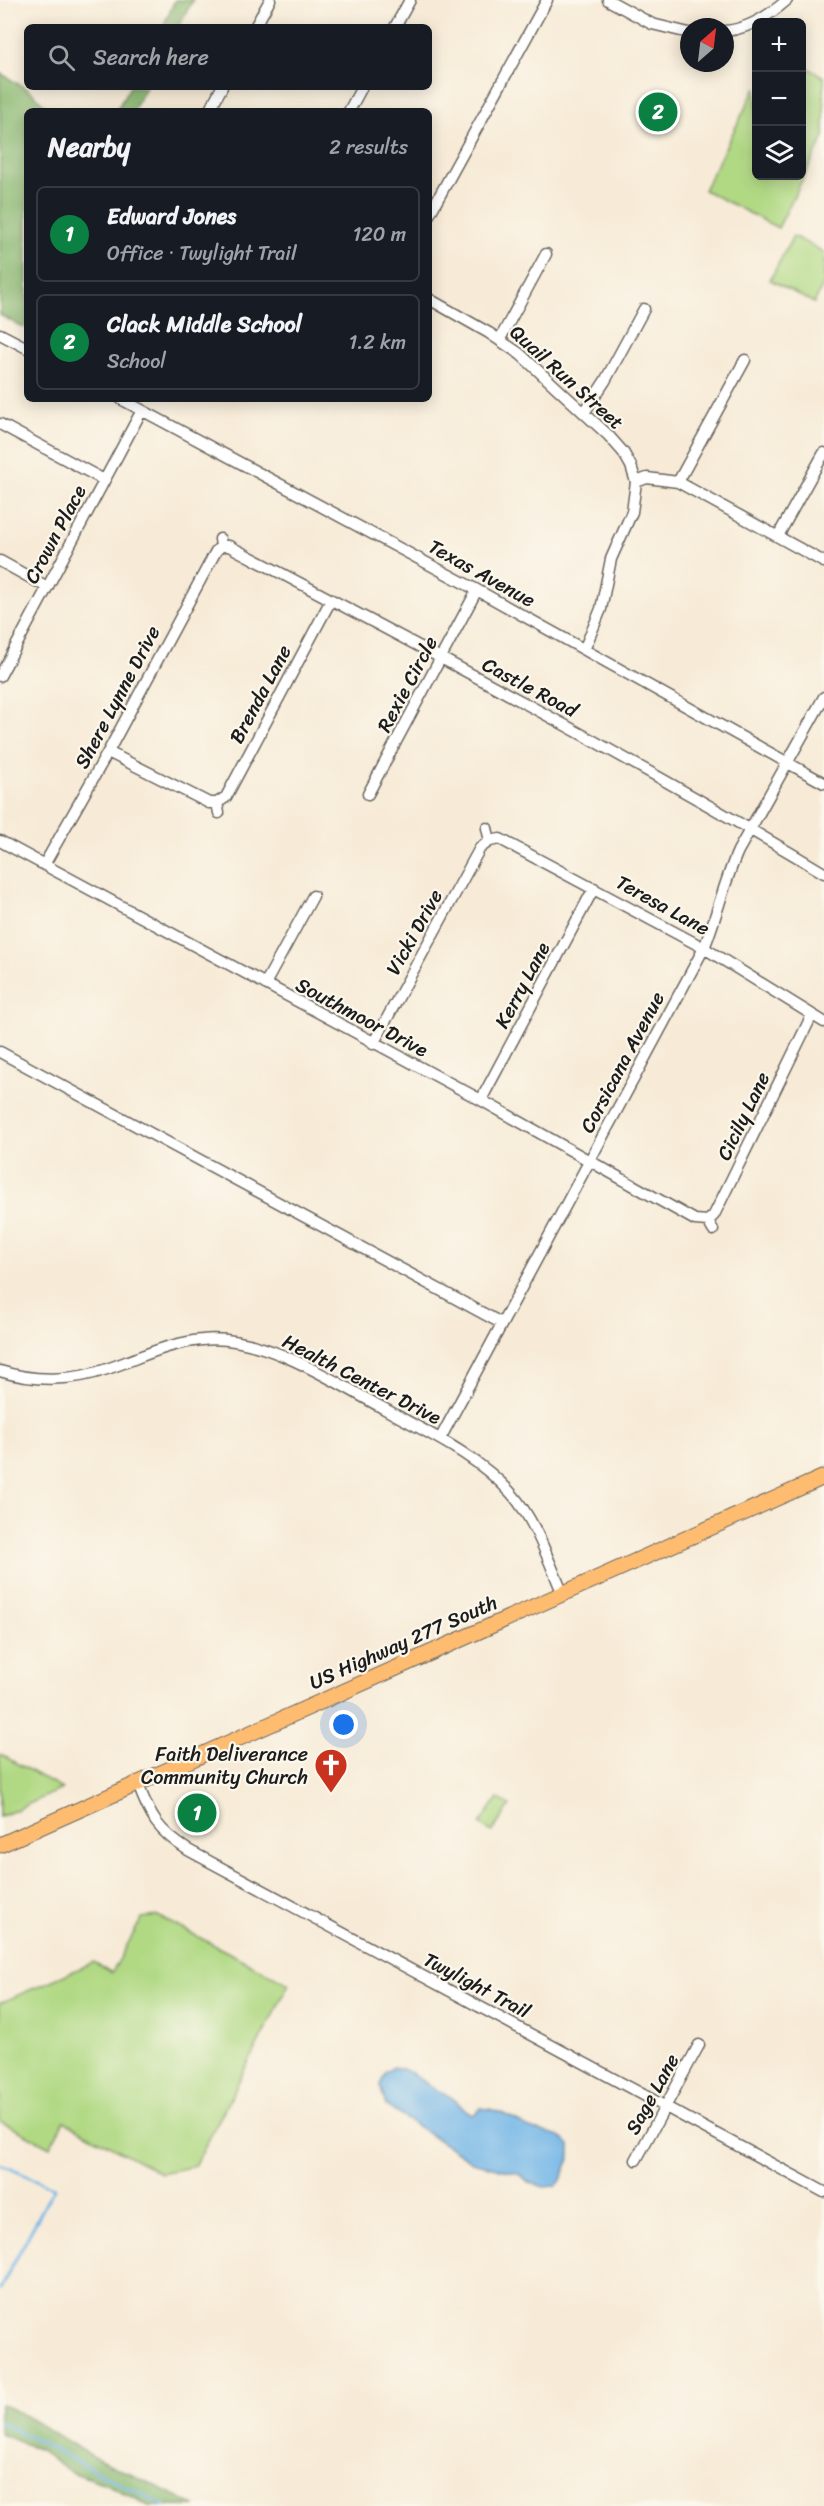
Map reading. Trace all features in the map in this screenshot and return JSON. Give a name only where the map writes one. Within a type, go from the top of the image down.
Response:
[{"type":"highway","name":"US Highway 277 South","points":[[0,1845],[824,1477]]},
{"type":"street","points":[[257,24],[270,0]]},
{"type":"street","points":[[397,24],[410,0]]},
{"type":"street","points":[[432,210],[547,0]]},
{"type":"street","points":[[608,0],[652,24],[680,31]]},
{"type":"street","points":[[734,29],[751,24],[788,0]]},
{"type":"street","points":[[211,108],[220,90]]},
{"type":"street","points":[[351,108],[360,90]]},
{"type":"street","points":[[500,339],[546,254]]},
{"type":"street","name":"Quail Run Street","points":[[432,301],[500,339],[520,354],[608,435],[631,466],[636,482]]},
{"type":"street","points":[[584,413],[605,381],[644,309]]},
{"type":"street","points":[[0,334],[24,346]]},
{"type":"street","points":[[678,482],[745,360]]},
{"type":"street","name":"Texas Avenue","points":[[127,402],[477,590],[824,783]]},
{"type":"street","name":"Crown Place","points":[[0,676],[142,410]]},
{"type":"street","points":[[0,424],[104,480]]},
{"type":"street","points":[[778,536],[824,453]]},
{"type":"street","points":[[584,650],[601,609],[611,559],[632,512],[636,482],[647,478],[678,482],[824,562]]},
{"type":"street","name":"Castle Road","points":[[221,543],[331,600],[750,828],[824,873]]},
{"type":"street","name":"Shere Lynne Drive","points":[[44,865],[221,543]]},
{"type":"street","points":[[0,561],[47,587]]},
{"type":"street","name":"Rexie Circle","points":[[368,794],[477,590]]},
{"type":"street","name":"Brenda Lane","points":[[108,752],[218,808],[331,600]]},
{"type":"street","name":"Corsicana Avenue","points":[[440,1439],[704,948],[717,916],[730,868],[824,697]]},
{"type":"street","points":[[487,828],[490,841]]},
{"type":"street","name":"Teresa Lane","points":[[490,841],[500,839],[594,888],[704,948],[824,1022]]},
{"type":"street","name":"Southmoor Drive","points":[[0,841],[481,1100],[695,1220],[711,1226]]},
{"type":"street","name":"Vicki Drive","points":[[374,1044],[480,848],[490,841]]},
{"type":"street","name":"Kerry Lane","points":[[481,1100],[594,888]]},
{"type":"street","points":[[266,984],[314,896]]},
{"type":"street","name":"Cicily Lane","points":[[711,1226],[714,1215],[812,1015]]},
{"type":"street","points":[[0,1052],[501,1323]]},
{"type":"street","name":"Health Center Drive","points":[[0,1371],[15,1376],[72,1378],[106,1370],[179,1343],[205,1339],[233,1341],[280,1355],[470,1457],[512,1494],[526,1513],[563,1594]]},
{"type":"street","name":"Twylight Trail","points":[[138,1784],[156,1825],[188,1850],[824,2192]]},
{"type":"street","name":"Sage Lane","points":[[636,2160],[699,2045]]},
{"type":"green space","points":[[175,0],[193,0],[180,24],[164,24]]},
{"type":"green space","points":[[806,67],[824,77],[824,137],[806,173]]},
{"type":"green space","points":[[0,73],[24,87],[24,90],[32,92],[47,108],[24,108],[24,328],[0,315]]},
{"type":"green space","points":[[128,90],[144,90],[135,108],[118,108]]},
{"type":"green space","points":[[752,95],[752,180],[802,180],[778,228],[704,190]]},
{"type":"green space","points":[[793,236],[824,252],[824,283],[814,303],[770,280]]},
{"type":"green space","points":[[0,1754],[62,1789],[0,1817]]},
{"type":"green space","points":[[498,1798],[510,1806],[492,1832],[480,1824]]},
{"type":"green space","points":[[158,1916],[289,1984],[195,2166],[161,2173],[64,2121],[50,2147],[0,2121],[0,2003],[94,1962],[112,1973],[142,1918]]},
{"type":"green space","points":[[0,2404],[26,2416],[100,2460],[160,2487],[195,2506],[149,2506],[108,2485],[69,2471],[40,2450],[0,2434]]},
{"type":"water","points":[[393,2067],[413,2074],[452,2098],[470,2114],[473,2115],[481,2108],[496,2111],[530,2128],[554,2134],[564,2140],[570,2145],[570,2159],[560,2182],[554,2186],[544,2187],[529,2182],[517,2173],[472,2162],[386,2106],[380,2085],[385,2073]]},
{"type":"waterway","points":[[0,2164],[54,2188],[0,2289]]},
{"type":"waterway","points":[[0,2422],[164,2506]]},
{"type":"place","name":"Clack Middle School","points":[[658,112]]},
{"type":"place","name":"Faith Deliverance Community Church","points":[[331,1794]]},
{"type":"place","name":"Edward Jones","points":[[197,1813]]}]
